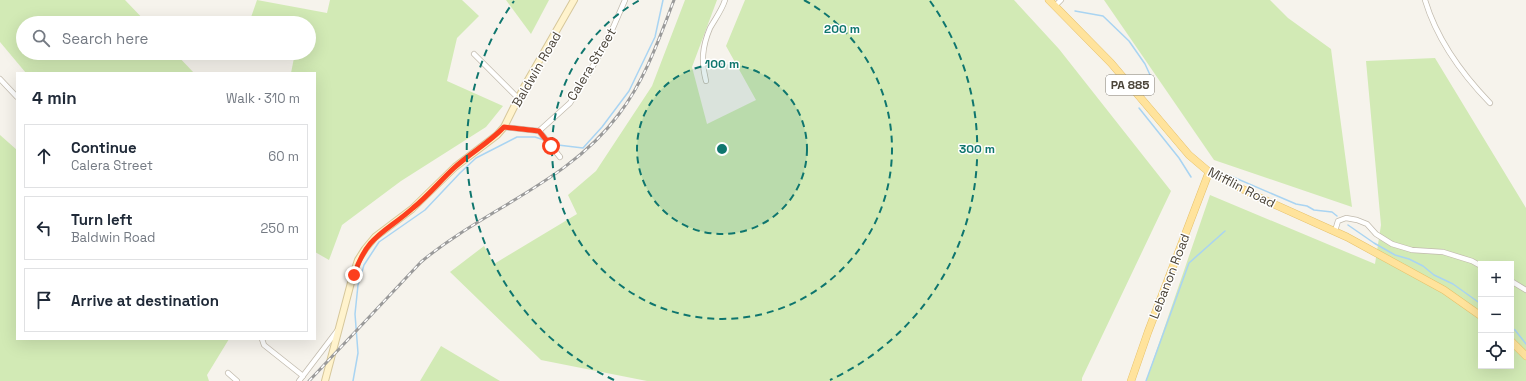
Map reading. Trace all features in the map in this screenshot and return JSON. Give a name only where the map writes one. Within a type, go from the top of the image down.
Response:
[{"type":"main road","name":"Baldwin Road","points":[[325,381],[358,260],[365,249],[376,237],[412,209],[455,167],[504,127],[518,98],[574,0]]},
{"type":"main road","name":"Mifflin Road","points":[[1048,0],[1111,64],[1189,155],[1209,172],[1258,197],[1335,232],[1444,290],[1478,314]]},
{"type":"main road","name":"Lebanon Road","points":[[1132,381],[1148,332],[1209,172]]},
{"type":"main road","points":[[1514,344],[1526,356]]},
{"type":"street","name":"Calera Street","points":[[539,131],[570,103],[594,64],[612,30],[625,0]]},
{"type":"street","points":[[706,81],[702,67],[702,54],[710,29],[725,0]]},
{"type":"street","points":[[1055,6],[1061,0]]},
{"type":"street","points":[[1425,0],[1434,25],[1460,70],[1490,103]]},
{"type":"street","points":[[474,54],[518,98]]},
{"type":"street","points":[[0,79],[16,96]]},
{"type":"street","points":[[504,127],[539,131],[560,156]]},
{"type":"street","points":[[1335,232],[1338,221],[1346,218],[1358,220],[1367,224],[1376,234],[1392,244],[1412,250],[1443,252],[1478,264]]},
{"type":"street","points":[[1514,283],[1526,290]]},
{"type":"street","points":[[299,381],[338,330]]},
{"type":"street","points":[[262,340],[264,345],[303,376]]},
{"type":"street","points":[[228,373],[237,381]]},
{"type":"green space","points":[[0,0],[125,0],[140,16],[16,16],[16,60],[182,60],[193,72],[25,72],[0,42]]},
{"type":"green space","points":[[257,0],[327,13],[330,0],[462,0],[479,16],[457,38],[447,81],[503,106],[486,127],[401,181],[342,225],[329,260],[316,253],[316,72],[291,72],[294,60],[316,60],[316,16],[251,16]]},
{"type":"green space","points":[[506,0],[549,0],[531,34]]},
{"type":"green space","points":[[685,0],[717,0],[692,67],[707,124],[756,100],[726,46],[745,0],[1014,0],[1059,49],[1171,191],[1082,378],[1082,381],[647,381],[541,360],[450,272],[484,246],[494,264],[577,214],[568,195],[596,171],[652,86]]},
{"type":"green space","points":[[1104,0],[1270,0],[1288,18],[1331,49],[1352,207],[1214,160]]},
{"type":"green space","points":[[1435,58],[1526,208],[1526,381],[1146,381],[1210,195],[1375,264],[1381,225],[1366,61]]},
{"type":"green space","points":[[0,135],[16,149],[16,340],[228,340],[207,375],[209,381],[0,381]]},
{"type":"green space","points":[[441,346],[500,381],[420,381]]},
{"type":"waterway","points":[[550,142],[558,145],[583,148],[602,127],[629,91],[655,37],[663,0]]},
{"type":"waterway","points":[[1075,11],[1103,16],[1129,41],[1145,64],[1151,77]]},
{"type":"waterway","points":[[1139,108],[1179,158],[1191,177]]},
{"type":"waterway","points":[[353,381],[358,353],[355,314],[358,285],[364,265],[379,242],[425,210],[476,158],[517,137],[535,137],[544,140]]},
{"type":"waterway","points":[[1226,174],[1296,204],[1307,206],[1314,210],[1332,212],[1337,216]]},
{"type":"waterway","points":[[1348,225],[1395,255],[1409,259],[1423,266],[1434,275],[1453,284],[1478,302]]},
{"type":"waterway","points":[[1146,381],[1189,263],[1225,231]]},
{"type":"waterway","points":[[1514,330],[1526,344]]},
{"type":"railway","points":[[309,381],[421,262],[471,226],[551,177],[599,138],[619,114],[644,73],[674,0]]},
{"type":"route","points":[[354,275],[358,260],[365,249],[376,237],[412,209],[455,167],[497,135],[504,127],[539,131],[551,146]]}]
